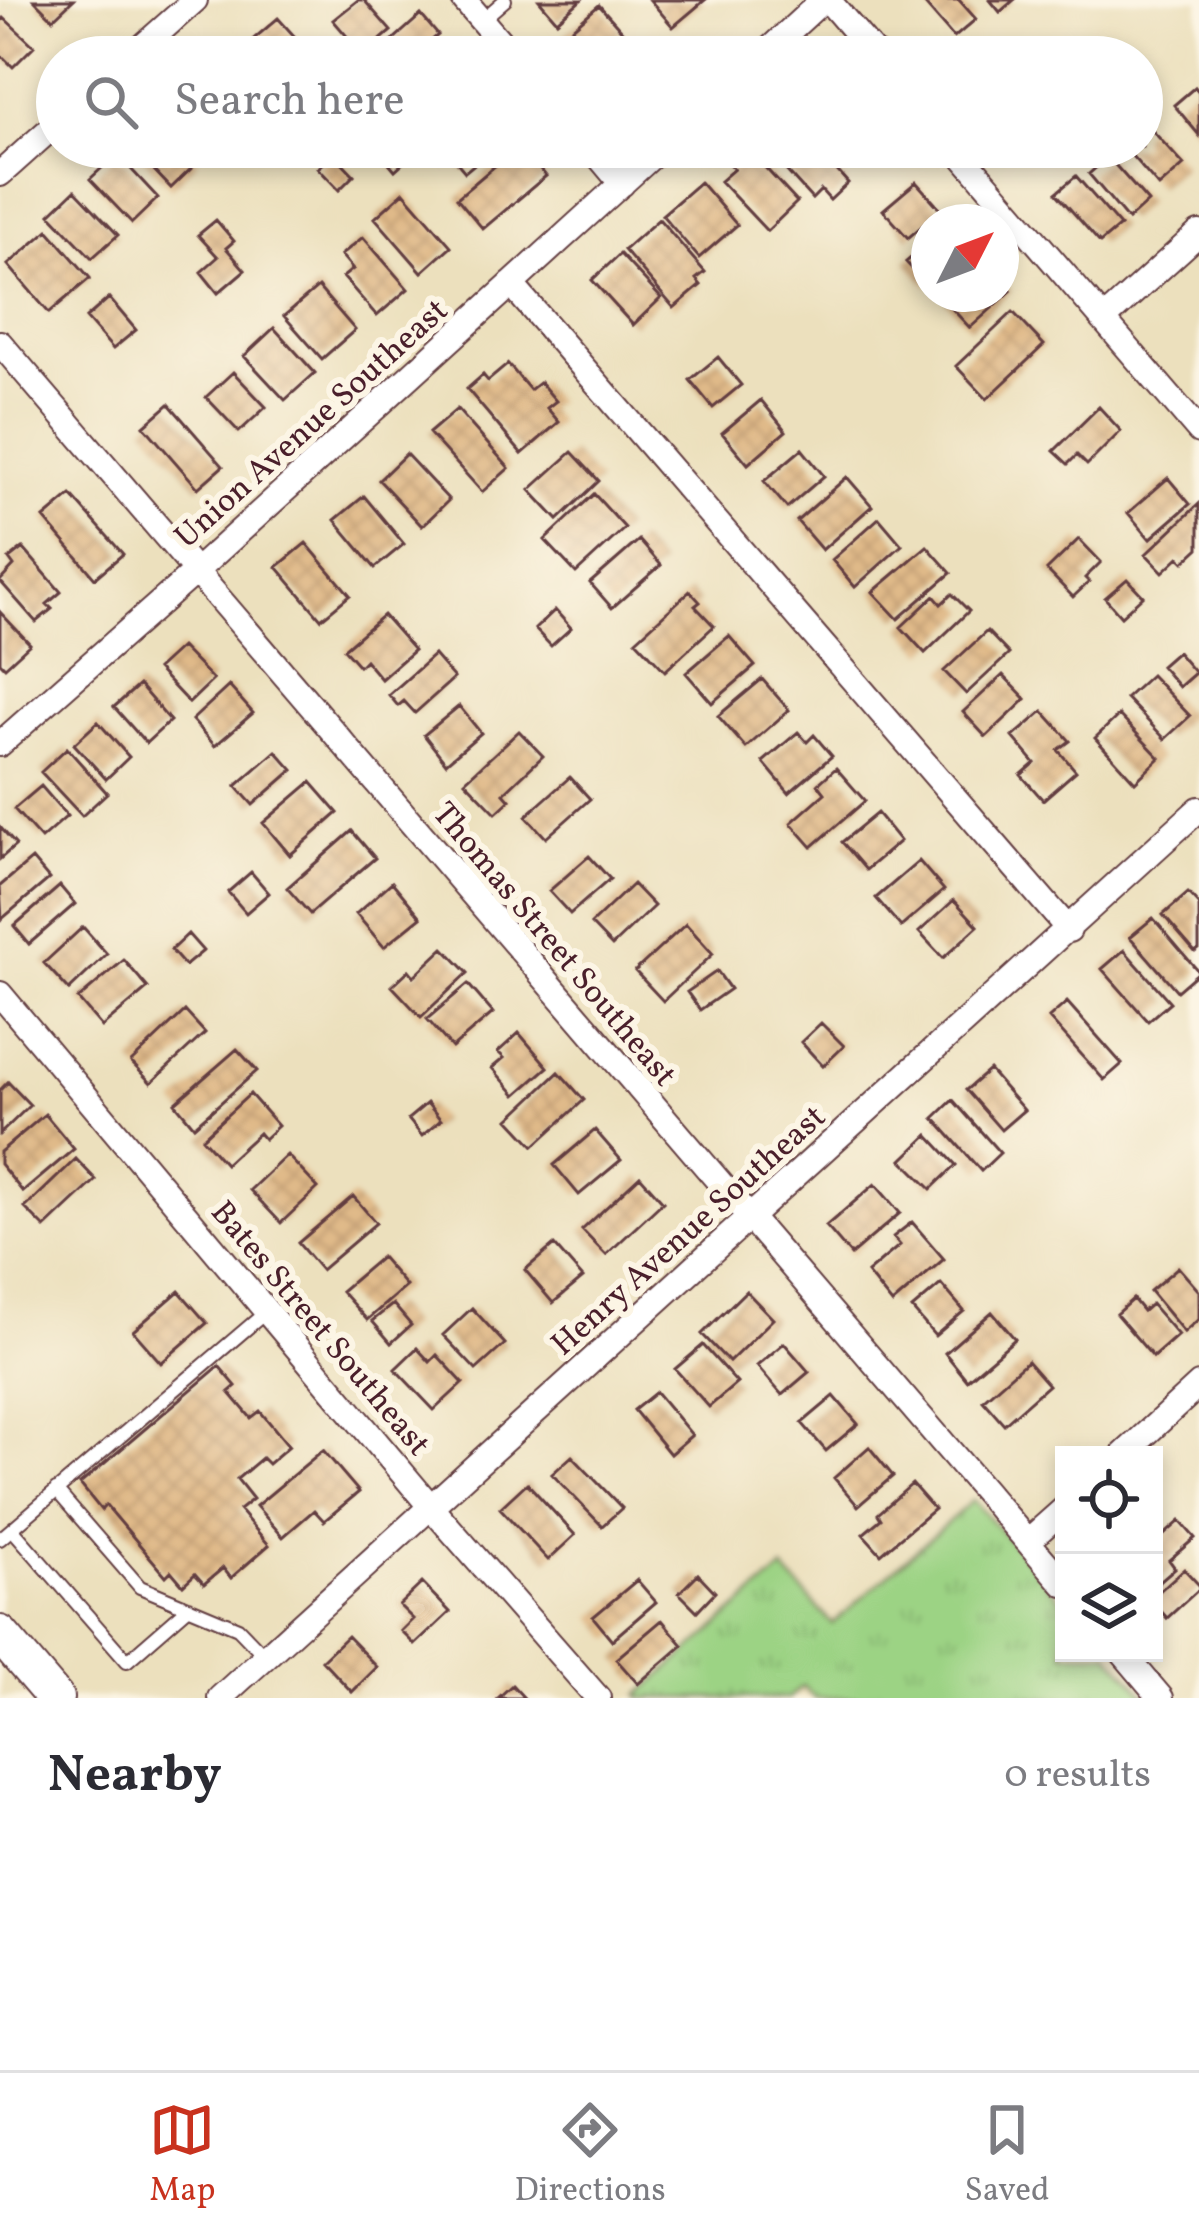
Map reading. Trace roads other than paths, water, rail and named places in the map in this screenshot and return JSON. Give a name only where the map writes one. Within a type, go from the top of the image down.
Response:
[{"type":"main road","points":[[0,1634],[55,1698]]},
{"type":"street","points":[[155,36],[195,0]]},
{"type":"street","points":[[464,0],[495,36]]},
{"type":"street","points":[[784,36],[825,0],[858,36]]},
{"type":"street","points":[[0,174],[36,142]]},
{"type":"street","points":[[609,168],[622,184]]},
{"type":"street","name":"Union Avenue Southeast","points":[[0,744],[639,168]]},
{"type":"street","points":[[973,168],[1199,431]]},
{"type":"street","points":[[1104,319],[1199,233]]},
{"type":"street","points":[[511,284],[1069,929]]},
{"type":"street","name":"Thomas Street Southeast","points":[[0,343],[1055,1573]]},
{"type":"street","name":"Henry Avenue Southeast","points":[[220,1698],[1199,809]]},
{"type":"street","name":"Bates Street Southeast","points":[[0,994],[430,1506],[598,1698]]},
{"type":"street","points":[[1133,1446],[1199,1385]]},
{"type":"street","points":[[1028,1541],[1055,1517]]},
{"type":"street","points":[[1131,1662],[1161,1698]]},
{"type":"lane","points":[[482,20],[505,0]]},
{"type":"lane","points":[[0,1539],[266,1312]]},
{"type":"lane","points":[[56,1490],[140,1587],[238,1628],[265,1656]]},
{"type":"lane","points":[[12,1529],[127,1661],[189,1607]]}]
